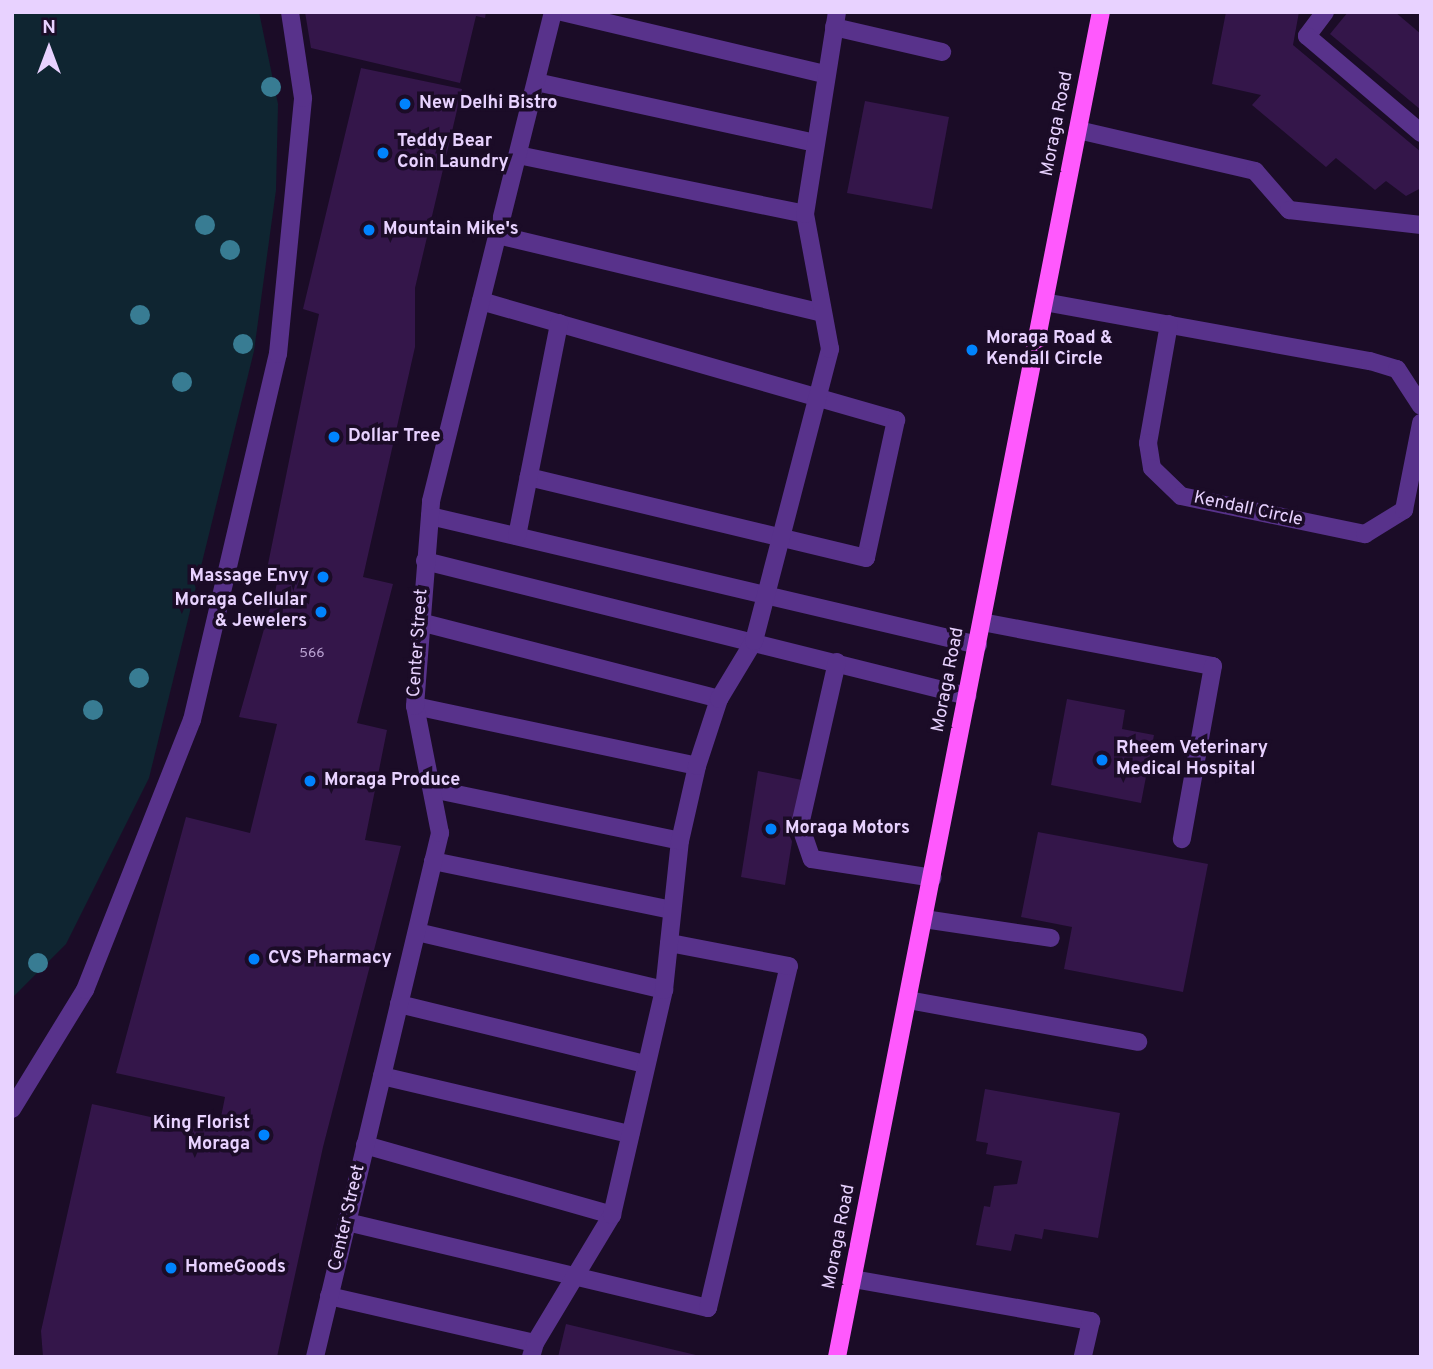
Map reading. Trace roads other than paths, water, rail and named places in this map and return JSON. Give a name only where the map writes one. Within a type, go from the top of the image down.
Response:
[{"type":"main road","name":"Moraga Road","points":[[838,1357],[1101,12]]},
{"type":"street","points":[[12,1109],[85,990],[192,720],[278,354],[303,98],[290,12]]},
{"type":"street","name":"Center Street","points":[[315,1357],[440,832],[415,706],[430,516],[553,12]]},
{"type":"street","points":[[562,12],[824,74]]},
{"type":"street","points":[[1325,12],[1307,36],[1421,134]]},
{"type":"street","points":[[329,1296],[533,1350],[612,1215],[664,990],[680,841],[697,766],[719,699],[754,642],[830,349],[805,214],[824,74],[836,20],[942,52]]},
{"type":"street","points":[[536,82],[815,143]]},
{"type":"street","points":[[1078,130],[1255,171],[1289,210],[1421,225]]},
{"type":"street","points":[[518,155],[805,214]]},
{"type":"street","points":[[498,234],[823,313]]},
{"type":"street","points":[[481,301],[896,420],[866,558],[530,477]]},
{"type":"street","points":[[1044,302],[1397,369],[1421,406]]},
{"type":"street","points":[[517,536],[559,323]]},
{"type":"street","name":"Kendall Circle","points":[[1169,324],[1148,443],[1152,468],[1181,496],[1365,534],[1405,510],[1421,423]]},
{"type":"street","points":[[430,516],[978,645]]},
{"type":"street","points":[[425,561],[967,696]]},
{"type":"street","points":[[420,622],[719,699]]},
{"type":"street","points":[[982,622],[1213,666],[1182,839]]},
{"type":"street","points":[[837,662],[800,825],[812,859],[933,878]]},
{"type":"street","points":[[415,706],[697,766]]},
{"type":"street","points":[[432,789],[680,841]]},
{"type":"street","points":[[433,861],[671,910]]},
{"type":"street","points":[[924,919],[1051,938]]},
{"type":"street","points":[[416,932],[664,990]]},
{"type":"street","points":[[347,1222],[573,1279],[708,1308],[789,967],[669,943]]},
{"type":"street","points":[[908,1000],[1138,1042]]},
{"type":"street","points":[[399,1004],[645,1064]]},
{"type":"street","points":[[382,1076],[630,1134]]},
{"type":"street","points":[[365,1145],[612,1215]]},
{"type":"street","points":[[853,1279],[1091,1321],[1083,1357]]},
{"type":"place","name":"New Delhi Bistro","points":[[405,104]]},
{"type":"place","name":"Teddy Bear Coin Laundry","points":[[383,153]]},
{"type":"place","name":"Mountain Mike's","points":[[369,230]]},
{"type":"place","name":"Moraga Road & Kendall Circle","points":[[972,350]]},
{"type":"place","name":"Dollar Tree","points":[[334,437]]},
{"type":"place","name":"Massage Envy","points":[[323,577]]},
{"type":"place","name":"Moraga Cellular & Jewelers","points":[[321,612]]},
{"type":"place","name":"Rheem Veterinary Medical Hospital","points":[[1102,760]]},
{"type":"place","name":"Moraga Produce","points":[[310,781]]},
{"type":"place","name":"Moraga Motors","points":[[771,829]]},
{"type":"place","name":"CVS Pharmacy","points":[[254,959]]},
{"type":"place","name":"King Florist Moraga","points":[[264,1135]]},
{"type":"place","name":"HomeGoods","points":[[171,1268]]}]
